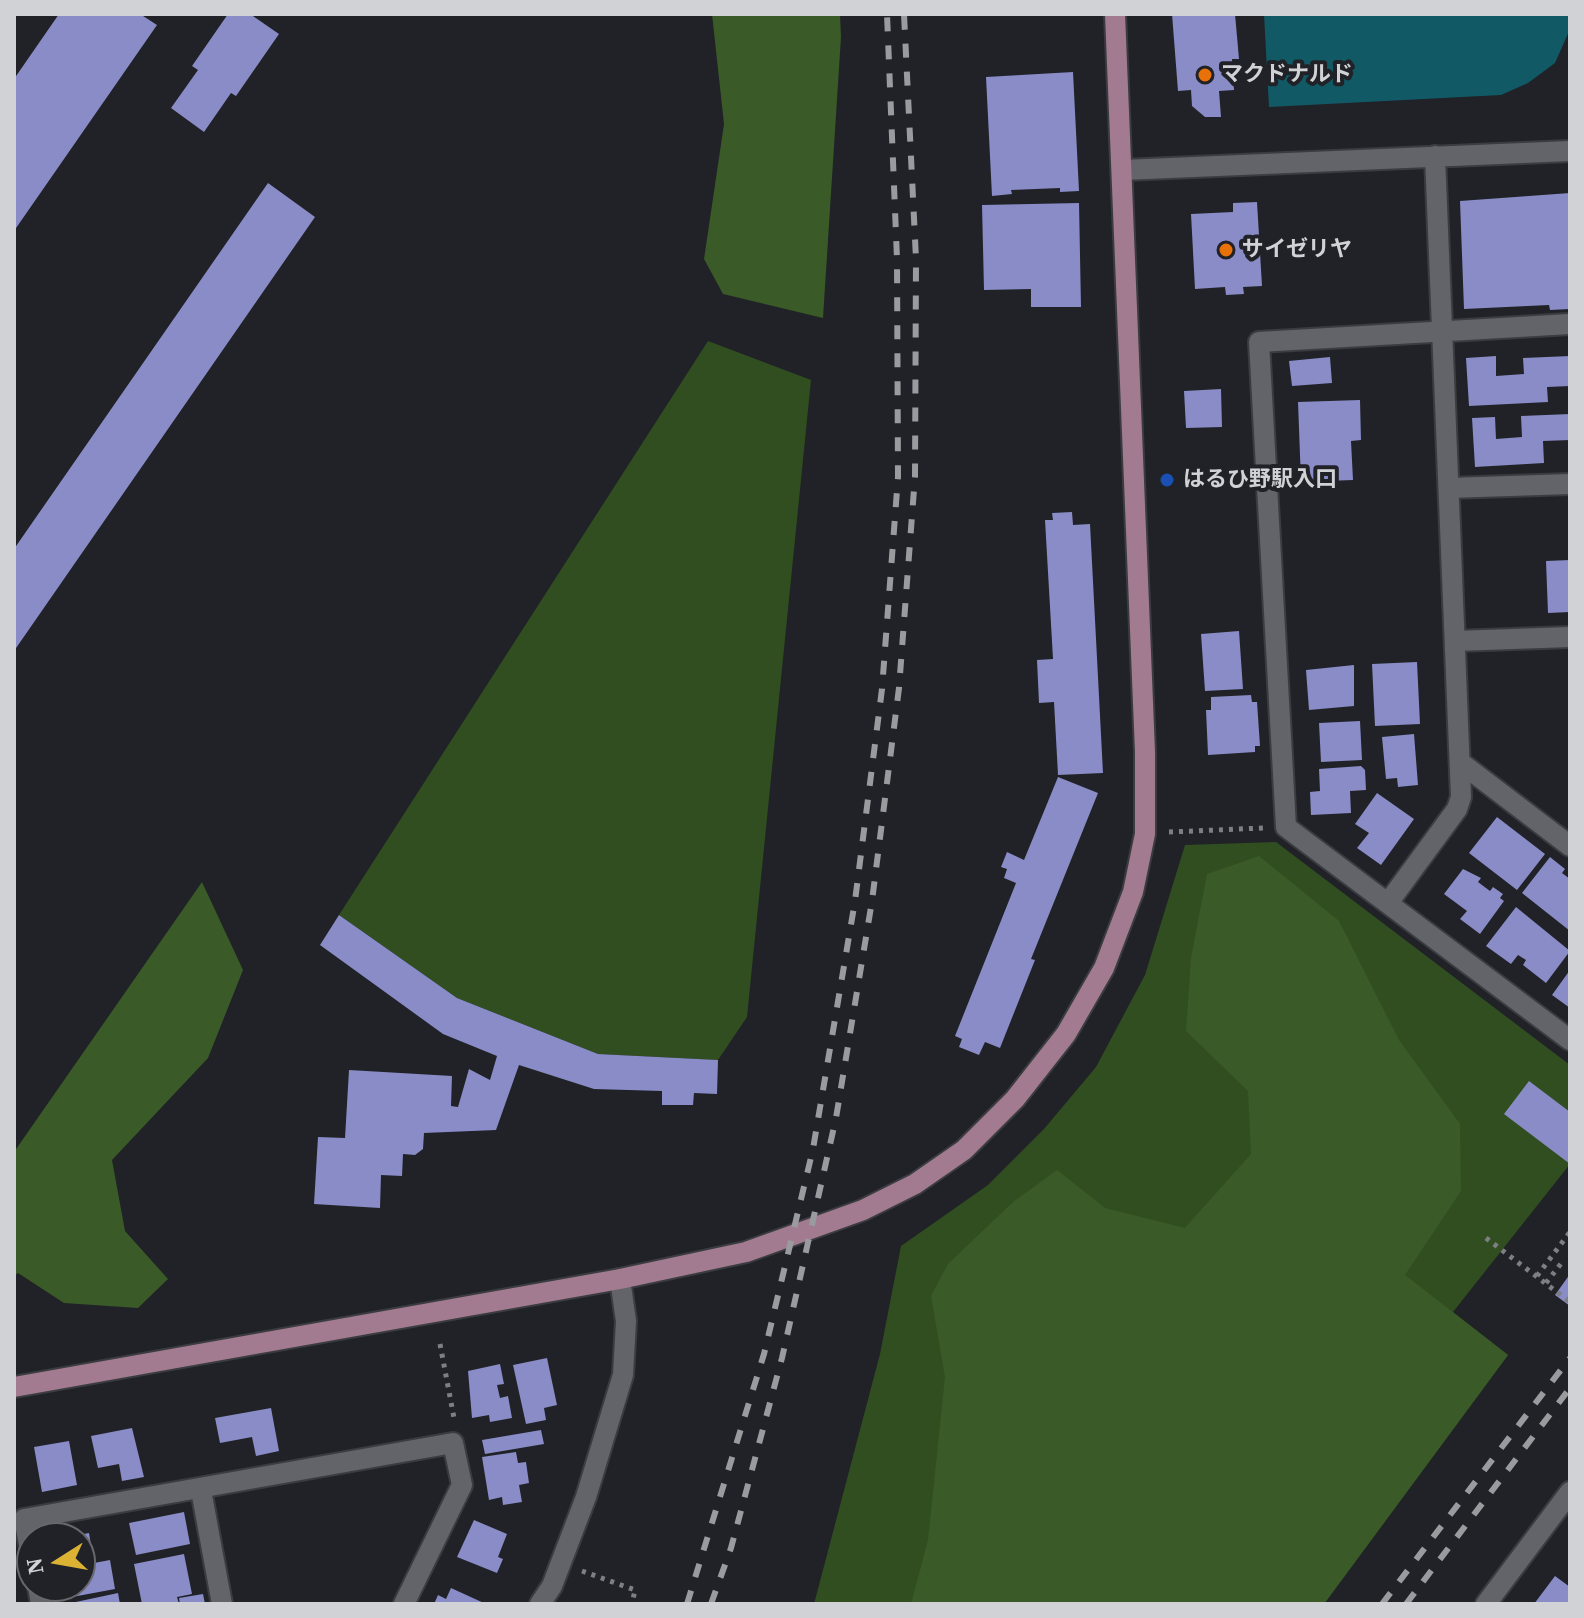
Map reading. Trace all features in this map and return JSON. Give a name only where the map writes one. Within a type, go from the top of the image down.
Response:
[{"type":"main road","points":[[14,1387],[620,1279],[746,1252],[863,1210],[915,1184],[964,1150],[1015,1099],[1049,1056],[1097,981],[1133,892],[1145,834],[1145,752],[1115,14]]},
{"type":"street","points":[[1123,170],[1570,151]]},
{"type":"street","points":[[1388,903],[1457,809],[1461,797],[1435,156]]},
{"type":"street","points":[[1570,324],[1259,342],[1286,827],[1570,1040]]},
{"type":"street","points":[[1449,488],[1570,484]]},
{"type":"street","points":[[1455,641],[1570,637]]},
{"type":"street","points":[[1461,763],[1570,846]]},
{"type":"street","points":[[540,1604],[560,1564],[591,1482],[623,1375],[626,1321],[620,1279]]},
{"type":"street","points":[[25,1522],[24,1519],[453,1443],[462,1485],[404,1604]]},
{"type":"street","points":[[201,1490],[222,1604]]},
{"type":"street","points":[[1486,1604],[1570,1492]]},
{"type":"path","points":[[1145,834],[1286,827]]},
{"type":"path","points":[[1537,1276],[1570,1232]]},
{"type":"path","points":[[1486,1238],[1570,1302]]},
{"type":"path","points":[[1546,1283],[1563,1261]]},
{"type":"path","points":[[440,1344],[455,1421],[453,1443]]},
{"type":"path","points":[[560,1564],[635,1590],[632,1604]]},
{"type":"green space","points":[[712,14],[840,14],[823,318],[723,294],[704,259],[724,124]]},
{"type":"green space","points":[[708,341],[811,380],[747,1017],[718,1060],[598,1054],[457,998],[339,915]]},
{"type":"green space","points":[[1276,842],[1570,1065],[1570,1164],[1453,1312],[1508,1355],[1324,1604],[814,1604],[880,1354],[901,1246],[988,1185],[1044,1129],[1096,1067],[1145,975],[1185,845]]},
{"type":"green space","points":[[1259,856],[1339,921],[1399,1040],[1460,1124],[1461,1191],[1405,1275],[1508,1355],[1324,1604],[911,1604],[928,1540],[945,1377],[931,1296],[948,1264],[1013,1202],[1057,1170],[1105,1208],[1185,1228],[1251,1154],[1248,1091],[1186,1031],[1191,958],[1207,874]]},
{"type":"green space","points":[[202,882],[243,970],[208,1058],[112,1160],[125,1231],[168,1279],[138,1308],[64,1303],[18,1273],[14,1276],[14,1152]]},
{"type":"water","points":[[1264,14],[1570,14],[1570,29],[1555,63],[1528,83],[1501,95],[1269,107]]},
{"type":"building","points":[[59,14],[140,14],[157,25],[14,231],[14,79]]},
{"type":"building","points":[[228,14],[250,14],[279,34],[236,96],[231,93],[204,132],[171,108],[198,70],[192,66]]},
{"type":"building","name":"マクドナルド","points":[[1172,14],[1235,14],[1239,59],[1232,59],[1234,90],[1219,91],[1221,117],[1205,117],[1192,106],[1191,90],[1178,91]]},
{"type":"building","points":[[1073,72],[1079,191],[1060,192],[1060,188],[1011,190],[1012,194],[992,196],[986,77]]},
{"type":"building","points":[[268,183],[315,217],[14,651],[14,549]]},
{"type":"building","points":[[1570,193],[1570,309],[1550,310],[1549,305],[1464,309],[1460,201]]},
{"type":"building","name":"サイゼリヤ","points":[[1257,202],[1262,286],[1243,287],[1244,294],[1226,295],[1225,287],[1195,289],[1191,214],[1233,212],[1233,203]]},
{"type":"building","points":[[1079,203],[1081,307],[1031,307],[1031,289],[984,290],[982,205]]},
{"type":"building","points":[[1496,356],[1496,376],[1524,374],[1523,358],[1570,356],[1570,386],[1547,387],[1548,402],[1469,406],[1466,358]]},
{"type":"building","points":[[1330,357],[1332,383],[1292,386],[1289,361]]},
{"type":"building","points":[[1221,389],[1222,427],[1186,428],[1184,391]]},
{"type":"building","points":[[1360,400],[1361,440],[1351,441],[1353,480],[1301,482],[1298,402]]},
{"type":"building","points":[[1570,414],[1570,440],[1543,441],[1544,463],[1475,467],[1472,418],[1495,417],[1496,439],[1522,437],[1521,416]]},
{"type":"building","points":[[1072,512],[1073,525],[1090,524],[1103,773],[1058,775],[1054,702],[1039,703],[1037,660],[1053,659],[1045,520],[1053,520],[1052,513]]},
{"type":"building","points":[[1570,560],[1570,612],[1548,613],[1546,561]]},
{"type":"building","points":[[1239,631],[1243,689],[1205,691],[1201,634]]},
{"type":"building","points":[[1417,662],[1420,724],[1375,726],[1372,664]]},
{"type":"building","points":[[1354,665],[1354,706],[1309,710],[1306,670]]},
{"type":"building","points":[[1251,695],[1252,702],[1257,702],[1260,746],[1255,746],[1255,752],[1208,755],[1206,710],[1211,710],[1211,697]]},
{"type":"building","points":[[1360,721],[1362,760],[1321,762],[1319,723]]},
{"type":"building","points":[[1414,734],[1418,785],[1398,787],[1397,778],[1386,779],[1382,737]]},
{"type":"building","points":[[1361,766],[1365,770],[1366,790],[1350,791],[1351,813],[1311,815],[1310,792],[1320,791],[1319,769]]},
{"type":"building","points":[[1058,777],[1098,793],[1031,959],[1035,960],[1000,1048],[985,1042],[979,1055],[959,1047],[962,1039],[955,1036],[1016,883],[1004,878],[1007,869],[1001,867],[1007,852],[1024,860]]},
{"type":"building","points":[[1377,793],[1414,819],[1381,865],[1357,848],[1369,833],[1355,824]]},
{"type":"building","points":[[1497,817],[1545,854],[1517,890],[1469,853]]},
{"type":"building","points":[[1550,857],[1565,869],[1562,873],[1570,879],[1570,931],[1522,893]]},
{"type":"building","points":[[1463,869],[1481,878],[1478,882],[1490,891],[1493,887],[1503,894],[1500,898],[1504,901],[1480,934],[1460,919],[1467,911],[1444,894]]},
{"type":"building","points":[[1516,907],[1570,951],[1546,983],[1523,965],[1526,960],[1518,955],[1511,964],[1486,946]]},
{"type":"building","points":[[339,915],[457,998],[598,1054],[718,1060],[717,1094],[694,1093],[693,1105],[662,1105],[662,1091],[594,1089],[519,1065],[496,1130],[424,1133],[423,1149],[415,1155],[403,1154],[402,1176],[381,1175],[380,1208],[314,1204],[318,1137],[345,1138],[349,1070],[452,1076],[451,1106],[458,1107],[469,1069],[490,1080],[497,1056],[443,1034],[320,945]]},
{"type":"building","points":[[1570,970],[1570,1008],[1552,995]]},
{"type":"building","points":[[1529,1081],[1570,1112],[1570,1164],[1504,1114]]},
{"type":"building","points":[[1570,1274],[1570,1306],[1555,1295]]},
{"type":"building","points":[[547,1358],[557,1405],[544,1408],[546,1420],[526,1424],[513,1365]]},
{"type":"building","points":[[500,1364],[504,1384],[497,1385],[500,1398],[508,1396],[512,1418],[490,1422],[489,1415],[472,1418],[468,1371]]},
{"type":"building","points":[[271,1408],[279,1451],[256,1456],[252,1437],[220,1443],[215,1418]]},
{"type":"building","points":[[132,1428],[144,1477],[122,1481],[119,1464],[98,1468],[91,1436]]},
{"type":"building","points":[[541,1430],[544,1444],[485,1454],[482,1440]]},
{"type":"building","points":[[69,1441],[77,1485],[42,1492],[34,1447]]},
{"type":"building","points":[[516,1452],[518,1463],[526,1462],[529,1483],[519,1485],[522,1502],[503,1505],[502,1497],[489,1500],[482,1457]]},
{"type":"building","points":[[184,1512],[190,1544],[136,1555],[129,1523]]},
{"type":"building","points":[[474,1520],[507,1534],[498,1557],[503,1559],[497,1573],[457,1557]]},
{"type":"building","points":[[184,1554],[192,1594],[177,1597],[179,1604],[142,1604],[134,1564]]},
{"type":"building","points":[[110,1560],[115,1589],[96,1593],[96,1563]]},
{"type":"building","points":[[1555,1576],[1570,1587],[1570,1604],[1534,1604]]},
{"type":"building","points":[[451,1588],[486,1604],[434,1604],[438,1595],[446,1599]]},
{"type":"building","points":[[118,1593],[120,1604],[71,1604],[96,1602],[96,1598]]},
{"type":"building","points":[[203,1594],[205,1604],[180,1604],[179,1598]]},
{"type":"railway","points":[[687,1604],[764,1354],[813,1149],[855,901],[882,689],[898,477],[897,259],[887,14]]},
{"type":"railway","points":[[711,1604],[731,1548],[782,1358],[836,1118],[872,901],[899,688],[915,476],[916,259],[904,14]]},
{"type":"railway","points":[[1382,1604],[1570,1358]]},
{"type":"railway","points":[[1406,1604],[1570,1388]]},
{"type":"place","name":"マクドナルド","points":[[1205,75]]},
{"type":"place","name":"サイゼリヤ","points":[[1226,250]]},
{"type":"place","name":"はるひ野駅入口","points":[[1167,480]]}]
